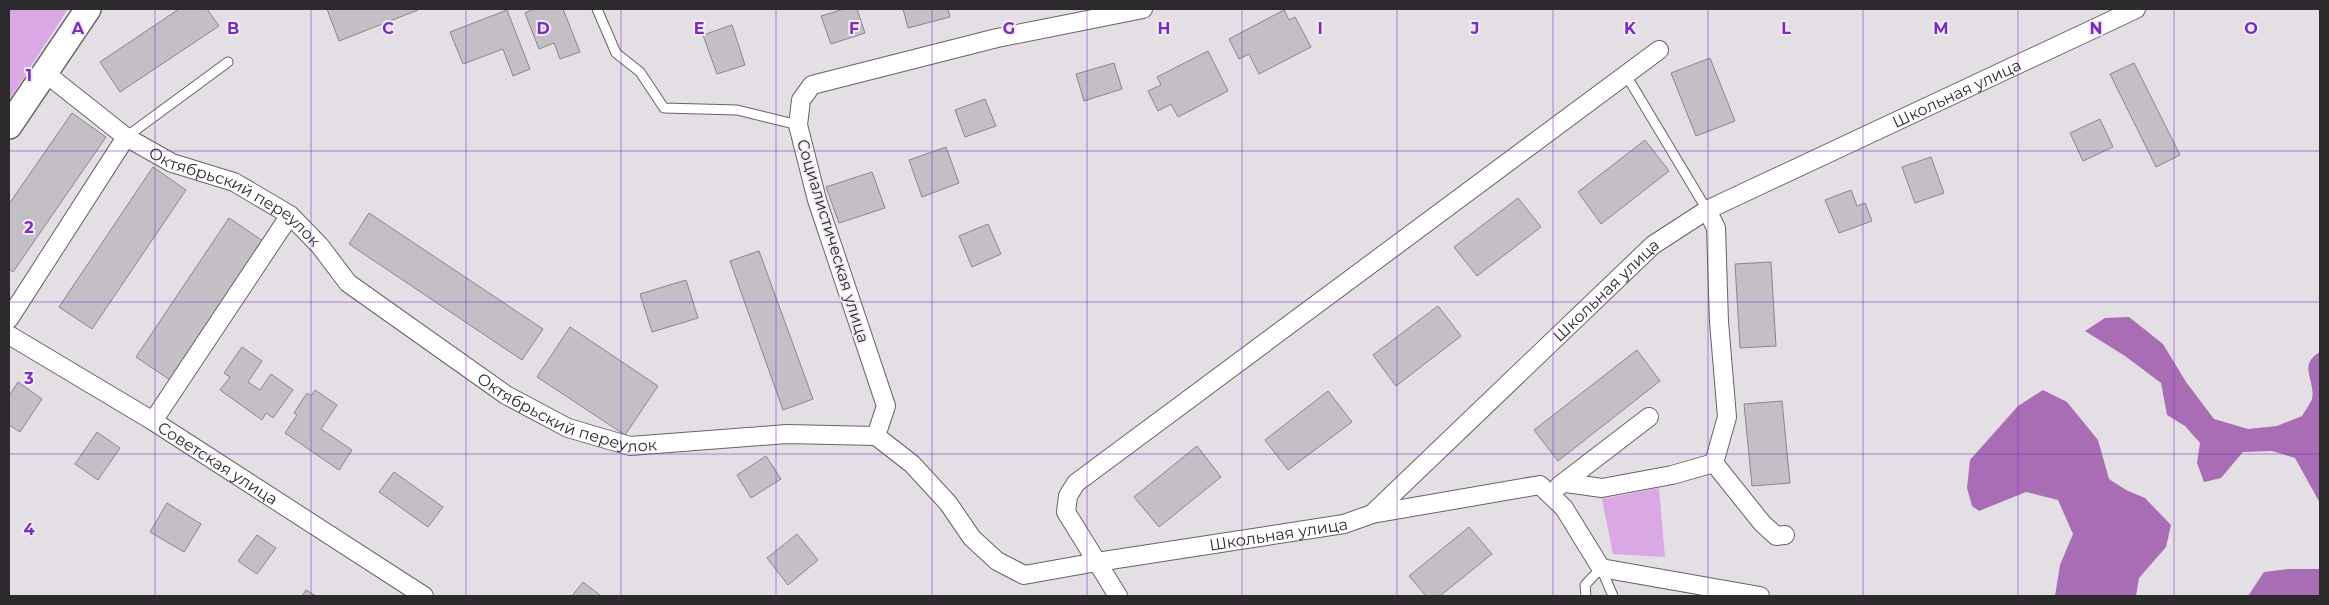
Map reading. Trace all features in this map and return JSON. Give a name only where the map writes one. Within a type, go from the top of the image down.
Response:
[{"type":"main road","points":[[9,126],[88,9]]},
{"type":"street","name":"Социалистическая улица","points":[[876,436],[886,406],[817,200],[798,125],[801,100],[812,84],[997,38],[1143,9]]},
{"type":"street","name":"Школьная улица","points":[[1097,562],[1344,524],[1372,514],[1653,245],[1707,210],[2136,9]]},
{"type":"street","points":[[1118,596],[1066,512],[1068,496],[1076,483],[1659,50]]},
{"type":"street","name":"Октябрьский переулок","points":[[44,72],[126,138],[172,163],[234,182],[290,215],[320,246],[348,283],[506,395],[568,428],[630,446],[787,434],[876,436]]},
{"type":"street","points":[[9,318],[126,138]]},
{"type":"street","points":[[1707,210],[1716,228],[1718,322],[1727,417],[1714,463]]},
{"type":"street","points":[[153,421],[290,215]]},
{"type":"street","name":"Советская улица","points":[[9,335],[153,421],[424,596]]},
{"type":"street","points":[[1548,492],[1566,483],[1649,417]]},
{"type":"street","points":[[876,436],[912,464],[948,503],[972,538],[997,561],[1024,575],[1097,562]]},
{"type":"street","points":[[1566,483],[1602,488],[1672,475],[1714,463]]},
{"type":"street","points":[[1714,463],[1762,523],[1776,536],[1785,535]]},
{"type":"street","points":[[1372,514],[1540,485],[1564,508],[1601,568],[1760,596]]},
{"type":"lane","points":[[597,9],[616,53],[640,72],[664,108],[737,110],[798,125]]},
{"type":"lane","points":[[126,138],[228,62]]},
{"type":"lane","points":[[1626,75],[1707,210]]},
{"type":"lane","points":[[1586,596],[1585,585],[1601,568],[1613,596]]},
{"type":"shaded area","points":[[9,9],[68,9],[9,100]]},
{"type":"shaded area","points":[[2129,317],[2163,344],[2186,382],[2214,419],[2248,429],[2277,426],[2302,416],[2312,399],[2313,392],[2308,368],[2313,357],[2320,352],[2320,503],[2295,458],[2272,451],[2243,452],[2221,478],[2204,482],[2197,463],[2200,443],[2185,426],[2167,415],[2161,383],[2125,356],[2085,331],[2105,318]]},
{"type":"shaded area","points":[[2043,390],[2067,402],[2098,440],[2109,479],[2126,490],[2145,498],[2171,525],[2166,547],[2139,578],[2136,596],[2055,596],[2060,565],[2073,534],[2058,500],[2026,492],[1979,511],[1972,506],[1967,488],[1970,460],[2018,406]]},
{"type":"shaded area","points":[[1659,488],[1665,557],[1613,554],[1602,499]]},
{"type":"shaded area","points":[[2288,569],[2320,569],[2320,596],[2248,596],[2264,572]]},
{"type":"building","points":[[179,9],[207,9],[219,26],[120,92],[100,62]]},
{"type":"building","points":[[327,9],[418,9],[418,10],[339,41]]},
{"type":"building","points":[[534,9],[563,9],[580,52],[560,59],[554,43],[539,49],[525,13]]},
{"type":"building","points":[[844,9],[857,9],[865,33],[831,44],[821,16]]},
{"type":"building","points":[[903,9],[948,9],[950,17],[908,28]]},
{"type":"building","points":[[507,10],[530,69],[513,76],[503,49],[463,64],[450,32]]},
{"type":"building","points":[[1284,10],[1289,20],[1295,17],[1311,47],[1259,74],[1249,54],[1239,59],[1229,39]]},
{"type":"building","points":[[732,25],[745,65],[717,74],[703,35]]},
{"type":"building","points":[[1208,51],[1228,91],[1178,117],[1171,104],[1158,111],[1148,91],[1161,85],[1157,77]]},
{"type":"building","points":[[1710,58],[1735,121],[1696,136],[1671,73]]},
{"type":"building","points":[[1114,63],[1122,89],[1084,101],[1076,74]]},
{"type":"building","points":[[2134,63],[2180,155],[2156,167],[2110,74]]},
{"type":"building","points":[[985,99],[996,126],[965,137],[955,110]]},
{"type":"building","points":[[72,113],[106,137],[13,272],[9,269],[9,204]]},
{"type":"building","points":[[2100,119],[2113,147],[2083,161],[2070,133]]},
{"type":"building","points":[[1645,140],[1669,171],[1601,224],[1578,192]]},
{"type":"building","points":[[946,147],[959,183],[922,197],[909,160]]},
{"type":"building","points":[[1931,157],[1944,193],[1915,203],[1902,167]]},
{"type":"building","points":[[153,167],[186,190],[92,329],[59,307]]},
{"type":"building","points":[[872,172],[885,208],[839,223],[826,187]]},
{"type":"building","points":[[1851,190],[1857,206],[1865,203],[1872,221],[1839,233],[1825,200]]},
{"type":"building","points":[[1518,198],[1541,227],[1477,276],[1454,247]]},
{"type":"building","points":[[369,213],[543,329],[522,360],[349,244]]},
{"type":"building","points":[[229,218],[263,241],[170,380],[136,357]]},
{"type":"building","points":[[988,224],[1001,254],[972,267],[959,236]]},
{"type":"building","points":[[759,251],[813,399],[783,410],[730,261]]},
{"type":"building","points":[[1771,262],[1776,346],[1740,348],[1735,264]]},
{"type":"building","points":[[686,280],[698,318],[652,332],[640,294]]},
{"type":"building","points":[[1438,306],[1461,336],[1396,386],[1373,355]]},
{"type":"building","points":[[570,327],[658,386],[625,435],[537,377]]},
{"type":"building","points":[[242,347],[262,361],[248,382],[260,390],[271,374],[293,390],[273,418],[266,413],[262,420],[220,390],[230,377],[224,373]]},
{"type":"building","points":[[1637,350],[1660,381],[1558,461],[1534,430]]},
{"type":"building","points":[[18,382],[42,399],[20,432],[9,425],[9,396]]},
{"type":"building","points":[[315,390],[337,405],[321,429],[352,450],[339,470],[285,433],[297,415],[294,413],[307,393],[311,396]]},
{"type":"building","points":[[1328,391],[1352,422],[1288,470],[1265,440]]},
{"type":"building","points":[[1782,401],[1790,483],[1752,486],[1744,404]]},
{"type":"building","points":[[97,432],[120,448],[98,480],[75,464]]},
{"type":"building","points":[[1197,446],[1221,477],[1159,527],[1134,497]]},
{"type":"building","points":[[766,456],[781,479],[751,498],[737,475]]},
{"type":"building","points":[[394,472],[443,507],[428,527],[379,492]]},
{"type":"building","points":[[167,503],[201,524],[184,552],[150,532]]},
{"type":"building","points":[[1469,527],[1492,554],[1440,596],[1426,596],[1409,576]]},
{"type":"building","points":[[797,534],[818,560],[788,585],[767,558]]},
{"type":"building","points":[[257,535],[276,548],[257,574],[238,561]]},
{"type":"building","points":[[583,582],[601,596],[572,596]]},
{"type":"building","points":[[306,590],[316,596],[302,596]]}]
